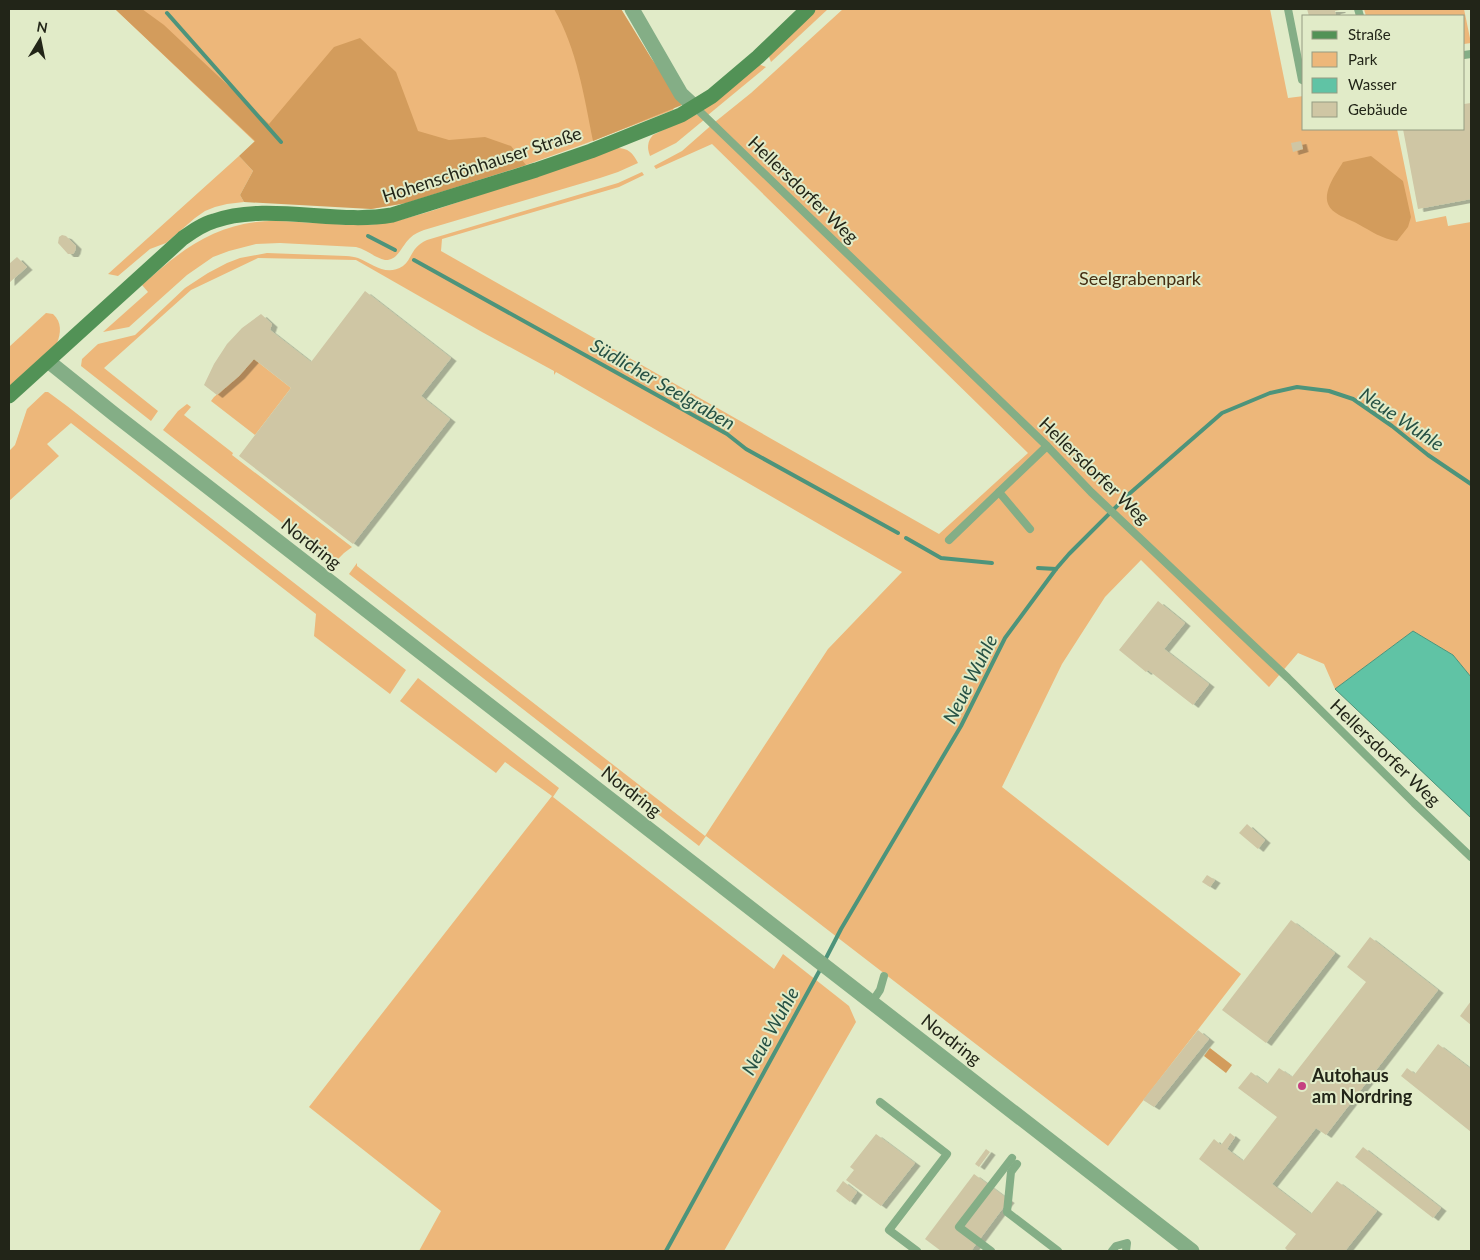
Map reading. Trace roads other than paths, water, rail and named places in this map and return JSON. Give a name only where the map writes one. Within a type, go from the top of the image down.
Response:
[{"type":"street","points":[[632,9],[681,94],[695,107]]},
{"type":"street","name":"Hohenschönhauser Straße","points":[[9,396],[183,238],[214,220],[260,214],[366,218],[392,215],[582,154],[664,123],[695,107],[712,96],[758,57],[808,9]]},
{"type":"street","name":"Nordring","points":[[48,361],[1192,1251]]},
{"type":"lane","points":[[1288,9],[1302,80]]},
{"type":"lane","name":"Hellersdorfer Weg","points":[[695,107],[1047,446],[1103,503],[1288,678],[1471,857]]},
{"type":"lane","points":[[949,540],[1047,446]]},
{"type":"lane","points":[[999,492],[1030,529]]},
{"type":"lane","points":[[872,1002],[880,990],[884,976]]},
{"type":"lane","points":[[880,1102],[947,1154],[889,1230],[916,1251]]},
{"type":"lane","points":[[991,1251],[959,1227],[1015,1161],[1011,1172],[1007,1212],[1058,1251]]},
{"type":"lane","points":[[1112,1251],[1116,1246],[1127,1243],[1126,1251]]},
{"type":"water","points":[[1413,631],[1453,655],[1471,677],[1471,818],[1335,689]]},
{"type":"waterway","name":"Südlicher Seelgraben","points":[[167,13],[281,142]]},
{"type":"waterway","name":"Südlicher Seelgraben","points":[[368,236],[395,250]]},
{"type":"waterway","name":"Südlicher Seelgraben","points":[[414,260],[727,434],[746,449],[898,533]]},
{"type":"waterway","name":"Neue Wuhle","points":[[824,962],[841,929],[961,726],[1005,638],[1069,554],[1129,494],[1222,413],[1270,393],[1297,387],[1329,391],[1353,399],[1392,426],[1428,455],[1471,484]]},
{"type":"waterway","name":"Südlicher Seelgraben","points":[[906,538],[941,558],[992,563]]},
{"type":"waterway","points":[[1038,568],[1056,569]]},
{"type":"waterway","name":"Neue Wuhle","points":[[666,1251],[821,968]]},
{"type":"place","name":"Autohaus am Nordring","points":[[1302,1086]]},
{"type":"park label","name":"Seelgrabenpark","points":[[1140,279]]}]
